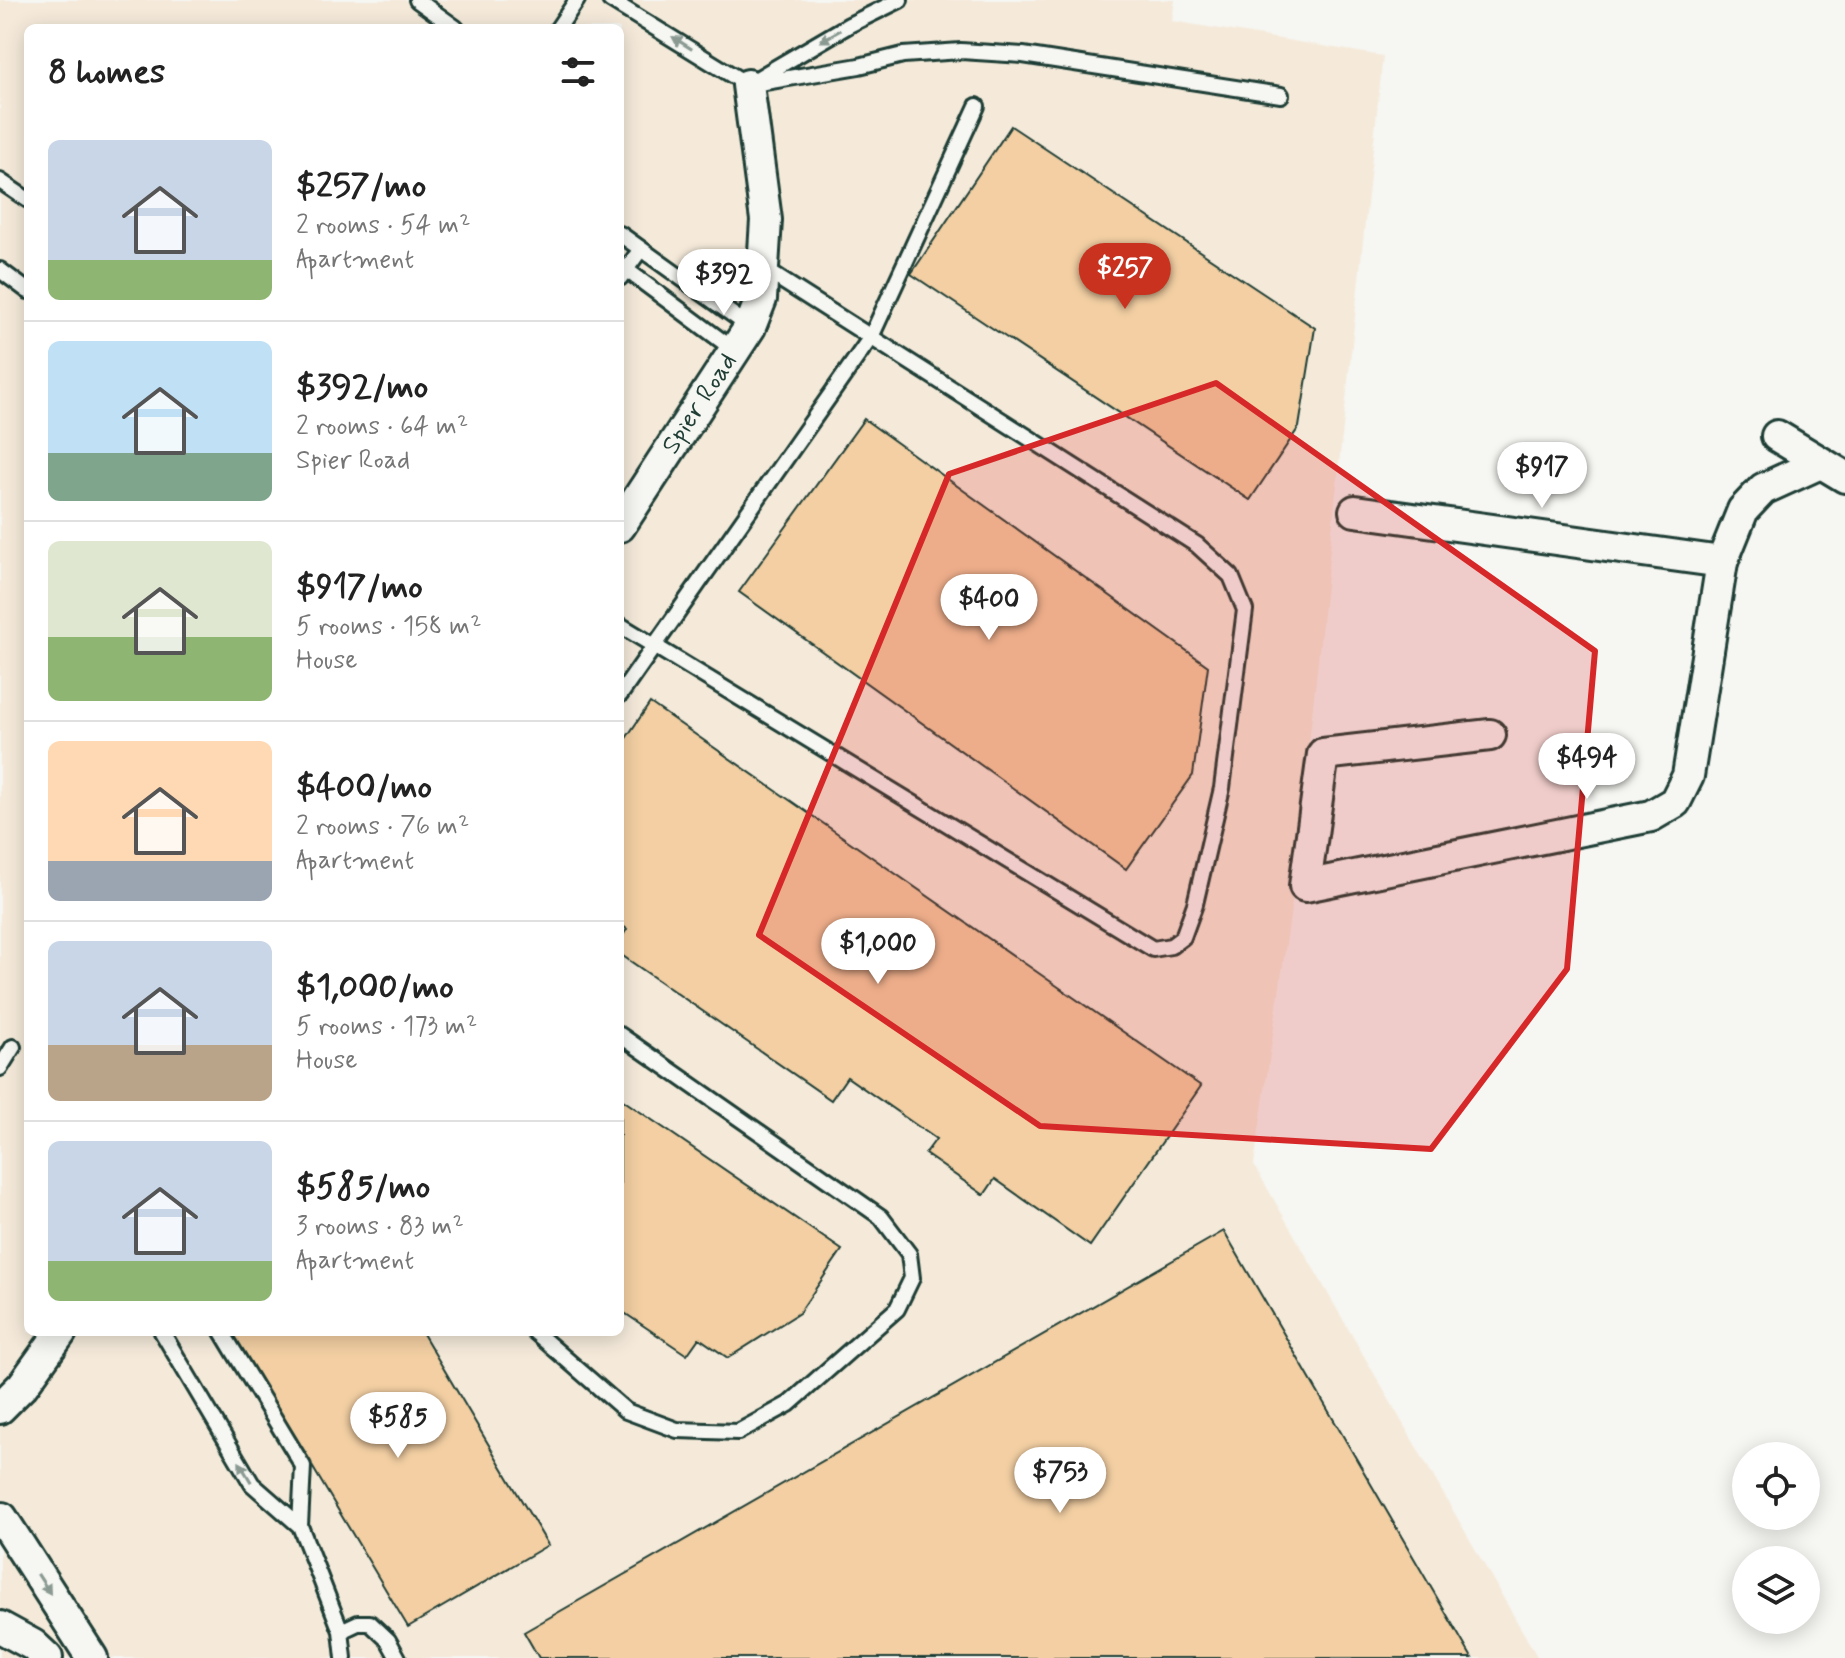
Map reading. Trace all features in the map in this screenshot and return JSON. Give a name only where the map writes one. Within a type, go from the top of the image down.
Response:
[{"type":"street","name":"Spier Road","points":[[624,520],[742,338],[761,299],[766,220],[748,85]]},
{"type":"street","points":[[1777,436],[1832,470]]},
{"type":"street","points":[[1490,735],[1323,754],[1305,886],[1651,816],[1675,802],[1688,776],[1722,562],[1743,510],[1763,489],[1832,470]]},
{"type":"street","points":[[1355,511],[1722,562]]},
{"type":"street","points":[[0,1408],[23,1385],[58,1336]]},
{"type":"street","points":[[1,1515],[92,1658]]},
{"type":"street","points":[[0,1627],[33,1645],[47,1658]]},
{"type":"lane","points":[[417,0],[450,24]]},
{"type":"lane","points":[[561,24],[577,0]]},
{"type":"lane","points":[[610,0],[748,85],[859,66],[903,55],[961,51],[1023,55],[1281,95]]},
{"type":"lane","points":[[748,85],[849,25],[900,0]]},
{"type":"lane","points":[[624,689],[871,337],[977,106]]},
{"type":"lane","points":[[0,181],[24,197]]},
{"type":"lane","points":[[624,237],[742,338]]},
{"type":"lane","points":[[624,269],[641,249]]},
{"type":"lane","points":[[624,627],[1153,949],[1171,946],[1183,937],[1195,904],[1224,773],[1245,610],[1231,576],[1197,545],[764,269]]},
{"type":"lane","points":[[0,270],[24,288]]},
{"type":"lane","points":[[624,272],[742,338]]},
{"type":"lane","points":[[540,1336],[626,1411],[677,1430],[738,1432],[800,1395],[897,1309],[912,1278],[909,1254],[881,1217],[624,1038]]},
{"type":"lane","points":[[0,1068],[13,1047]]},
{"type":"lane","points":[[164,1336],[252,1484],[300,1526]]},
{"type":"lane","points":[[224,1336],[303,1466],[300,1526],[341,1631],[344,1658]]},
{"type":"lane","points":[[341,1631],[358,1623],[370,1623],[383,1635],[398,1658]]},
{"type":"highlighted area","points":[[1216,383],[1595,651],[1567,969],[1431,1149],[1040,1126],[759,935],[949,474]]},
{"type":"shaded area","points":[[0,0],[1175,0],[1172,21],[1383,56],[1292,902],[1254,1165],[1538,1658],[0,1658]]},
{"type":"building","points":[[1011,126],[1315,328],[1299,427],[1250,500],[911,274]]},
{"type":"building","points":[[864,419],[1208,666],[1193,775],[1126,869],[739,592]]},
{"type":"building","points":[[650,703],[1201,1086],[1090,1246],[995,1179],[984,1195],[925,1154],[936,1139],[847,1077],[831,1100],[624,957],[624,934],[627,929],[624,927],[624,741]]},
{"type":"building","points":[[624,1101],[842,1250],[799,1313],[728,1358],[699,1338],[687,1355],[624,1313]]},
{"type":"building","points":[[1224,1231],[1472,1658],[539,1658],[524,1632]]},
{"type":"building","points":[[234,1336],[424,1336],[548,1545],[408,1627]]}]
